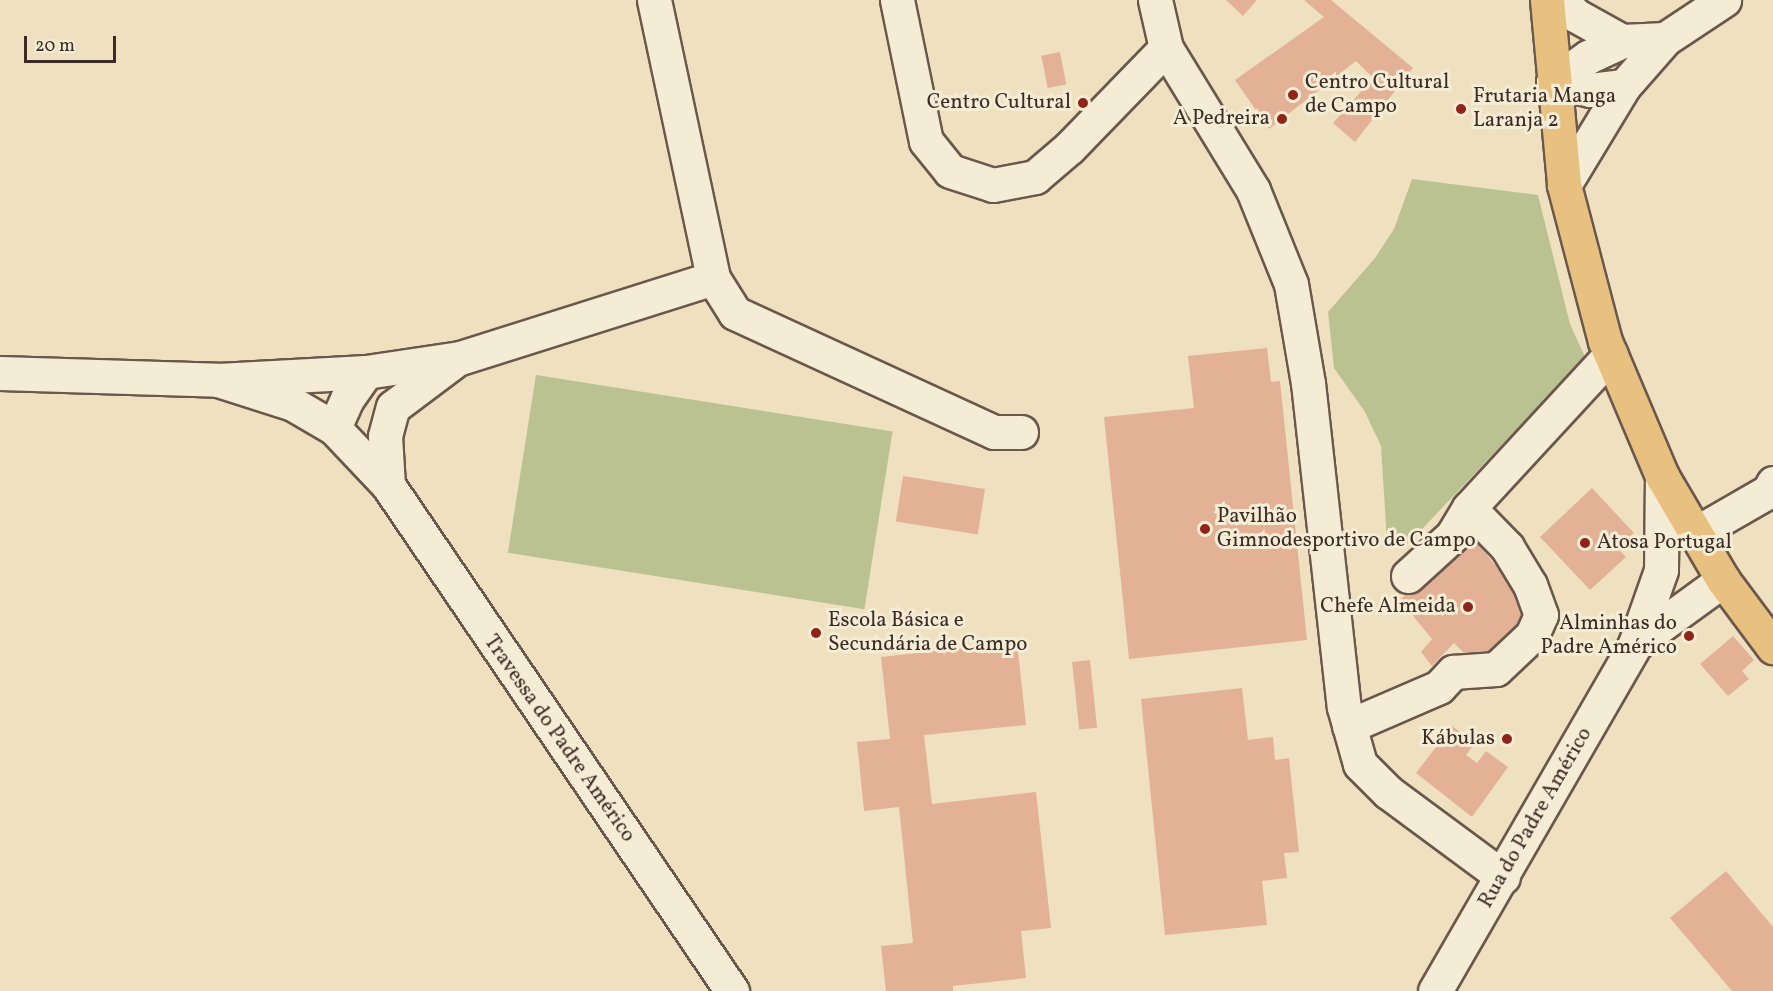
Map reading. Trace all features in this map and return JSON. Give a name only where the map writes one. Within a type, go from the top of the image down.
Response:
[{"type":"main road","points":[[1547,0],[1564,185],[1611,354],[1662,476],[1709,555],[1773,647]]},
{"type":"street","points":[[654,0],[714,278],[735,313],[994,432],[1021,432]]},
{"type":"street","points":[[897,0],[926,141],[950,171],[993,185],[1035,177],[1069,148],[1166,48]]},
{"type":"street","points":[[1155,0],[1166,48],[1252,190],[1292,284],[1308,383],[1349,726],[1360,764],[1388,792],[1503,877]]},
{"type":"street","points":[[1562,0],[1575,15],[1622,41]]},
{"type":"street","points":[[1564,185],[1624,86],[1665,39],[1724,0]]},
{"type":"street","points":[[1553,82],[1588,57],[1622,41],[1665,39]]},
{"type":"street","points":[[1553,82],[1590,90],[1624,86]]},
{"type":"street","name":"Travessa do Padre Américo","points":[[0,373],[218,380],[366,372],[460,358],[714,278]]},
{"type":"street","points":[[1407,576],[1452,536],[1469,508],[1611,354]]},
{"type":"street","name":"Travessa do Padre Américo","points":[[334,428],[370,421],[393,407],[425,380],[460,358]]},
{"type":"street","points":[[334,428],[347,399],[366,372]]},
{"type":"street","name":"Travessa do Padre Américo","points":[[218,380],[292,404],[334,428],[388,485],[732,991]]},
{"type":"street","points":[[388,485],[385,436],[393,407]]},
{"type":"street","name":"Rua do Padre Américo","points":[[1435,991],[1503,877],[1635,644],[1661,570],[1662,476]]},
{"type":"street","points":[[1661,570],[1709,555],[1769,491],[1773,483]]},
{"type":"street","points":[[1349,726],[1439,687],[1454,672],[1496,669],[1532,635],[1541,615],[1530,585],[1507,547],[1469,508]]},
{"type":"street","name":"Rua do Padre Américo","points":[[1635,644],[1709,555]]},
{"type":"green space","points":[[1412,179],[1538,195],[1570,324],[1585,357],[1407,545],[1387,542],[1381,446],[1365,412],[1334,368],[1328,312],[1375,258],[1394,229]]},
{"type":"green space","points":[[536,375],[893,431],[864,609],[508,553]]},
{"type":"building","points":[[1226,0],[1257,0],[1243,16]]},
{"type":"building","points":[[1304,0],[1331,0],[1413,68],[1355,142],[1333,123],[1373,78],[1356,61],[1269,129],[1235,80],[1324,17]]},
{"type":"building","points":[[1060,52],[1066,84],[1048,88],[1041,56]]},
{"type":"building","name":"Pavilhão Gimnodesportivo de Campo","points":[[1267,348],[1271,382],[1280,381],[1307,640],[1129,659],[1104,417],[1194,408],[1188,356]]},
{"type":"building","points":[[903,476],[985,489],[978,534],[896,521]]},
{"type":"building","name":"Atosa Portugal","points":[[1592,488],[1634,533],[1618,549],[1626,557],[1590,590],[1540,537]]},
{"type":"building","name":"Chefe Almeida","points":[[1470,534],[1535,614],[1476,665],[1454,643],[1432,666],[1421,652],[1432,639],[1400,600]]},
{"type":"building","points":[[1733,636],[1754,660],[1742,671],[1749,679],[1728,696],[1700,664]]},
{"type":"building","points":[[1017,642],[1026,725],[924,735],[932,804],[1036,792],[1051,928],[1021,931],[1026,978],[953,986],[953,991],[886,991],[881,946],[913,943],[899,807],[864,811],[857,742],[890,739],[881,657]]},
{"type":"building","points":[[1090,660],[1097,728],[1079,730],[1072,662]]},
{"type":"building","points":[[1242,688],[1248,740],[1273,737],[1275,760],[1289,758],[1299,852],[1284,853],[1287,878],[1262,881],[1267,925],[1165,935],[1141,699]]},
{"type":"building","points":[[1452,726],[1475,743],[1466,755],[1477,763],[1486,751],[1508,767],[1472,817],[1416,773]]},
{"type":"building","points":[[1726,871],[1773,927],[1773,991],[1732,991],[1670,918]]},
{"type":"place","name":"Centro Cultural de Campo","points":[[1293,95]]},
{"type":"place","name":"Centro Cultural","points":[[1083,103]]},
{"type":"place","name":"Frutaria Manga Laranja 2","points":[[1461,109]]},
{"type":"place","name":"A Pedreira","points":[[1282,119]]},
{"type":"place","name":"Pavilhão Gimnodesportivo de Campo","points":[[1205,529]]},
{"type":"place","name":"Atosa Portugal","points":[[1585,543]]},
{"type":"place","name":"Chefe Almeida","points":[[1468,607]]},
{"type":"place","name":"Escola Básica e Secundária de Campo","points":[[816,633]]},
{"type":"place","name":"Alminhas do Padre Américo","points":[[1689,636]]},
{"type":"place","name":"Kábulas","points":[[1507,739]]}]
